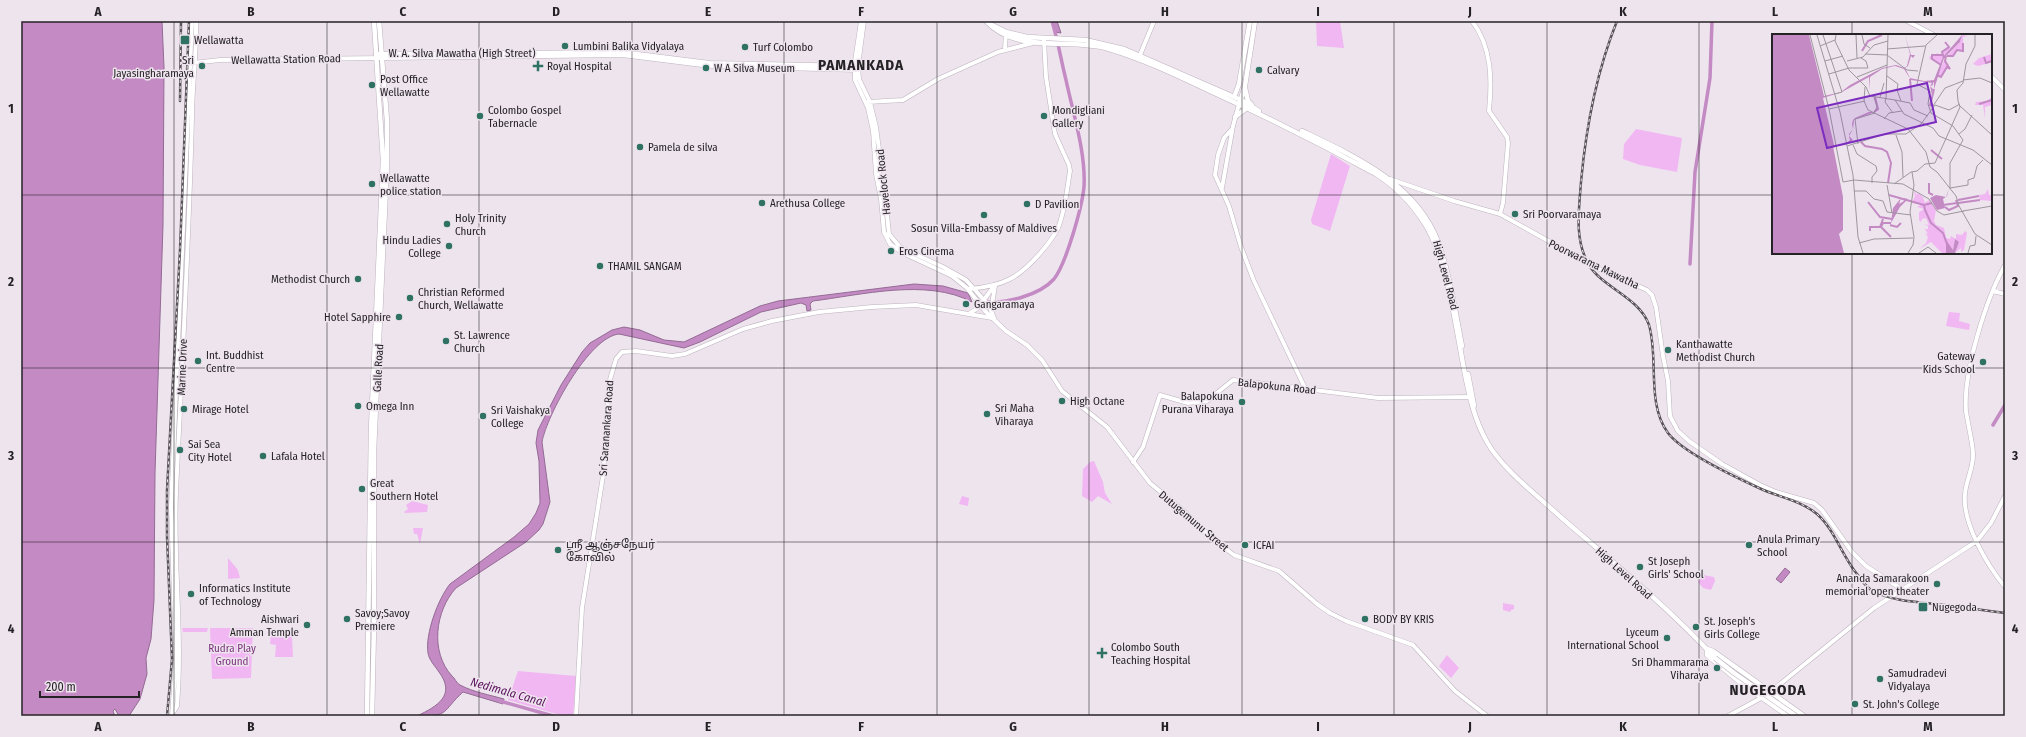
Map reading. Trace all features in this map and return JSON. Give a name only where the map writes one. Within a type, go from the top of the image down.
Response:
[{"type":"highway","name":"Galle Road","points":[[367,716],[370,444],[388,161],[379,56],[374,21]]},
{"type":"highway","name":"Galle Road","points":[[379,21],[379,56]]},
{"type":"highway","points":[[1237,101],[1250,21]]},
{"type":"highway","points":[[1237,101],[1245,86],[1255,21]]},
{"type":"highway","points":[[986,22],[1006,34],[1035,42],[1046,39],[1054,44],[1061,41],[1109,44],[1140,55],[1237,101]]},
{"type":"highway","points":[[1006,34],[1109,49],[1237,101]]},
{"type":"highway","points":[[1245,86],[1248,101],[1255,109]]},
{"type":"highway","name":"High Level Road","points":[[1237,101],[1376,174],[1388,182],[1418,213],[1434,241],[1444,271],[1474,410],[1477,421],[1488,444],[1499,458],[1534,492],[1707,649],[1715,658],[1796,716]]},
{"type":"highway","name":"High Level Road","points":[[1237,101],[1338,149],[1390,179],[1425,217],[1438,241],[1450,282],[1471,397]]},
{"type":"highway","points":[[1235,116],[1248,108]]},
{"type":"highway","name":"Galle Road","points":[[372,716],[374,450],[378,324]]},
{"type":"highway","points":[[1788,716],[1760,699],[1707,655],[1707,649],[1804,716]]},
{"type":"highway","points":[[1742,684],[1747,677]]},
{"type":"highway","points":[[1778,709],[1782,701]]},
{"type":"main road","name":"Marine Drive","points":[[192,21],[194,63]]},
{"type":"main road","name":"Marine Drive","points":[[173,714],[177,706],[180,664],[175,532],[190,216],[196,21]]},
{"type":"main road","name":"Havelock Road","points":[[861,21],[856,68],[868,102],[878,138],[879,174],[884,195],[888,231],[891,238],[900,247],[943,266],[966,280],[985,298],[991,310]]},
{"type":"main road","name":"Havelock Road","points":[[856,68],[864,21]]},
{"type":"main road","points":[[1140,55],[1154,21]]},
{"type":"main road","points":[[1472,21],[1478,29],[1484,44],[1490,68],[1492,80],[1489,111],[1507,137],[1508,143],[1503,203],[1500,214]]},
{"type":"main road","points":[[1907,21],[1932,34]]},
{"type":"main road","points":[[1005,49],[1006,34]]},
{"type":"main road","points":[[969,289],[995,286],[1022,273],[1053,236],[1060,220],[1067,190],[1069,165],[1054,134],[1046,77],[1046,39]]},
{"type":"main road","points":[[868,102],[903,100],[938,79],[1005,49],[1035,42]]},
{"type":"main road","name":"W. A. Silva Mawatha (High Street)","points":[[379,56],[622,55],[710,66],[856,68]]},
{"type":"main road","name":"Wellawatta Station Road","points":[[194,63],[220,60],[379,56]]},
{"type":"main road","points":[[1992,77],[2005,90]]},
{"type":"main road","points":[[1222,188],[1237,101]]},
{"type":"main road","name":"Havelock Road","points":[[868,102],[873,131],[876,174],[882,208],[884,232],[888,241],[902,253],[952,276],[969,289],[980,305]]},
{"type":"main road","points":[[1232,129],[1224,138],[1216,165],[1215,175],[1230,206],[1241,247],[1254,281],[1305,388]]},
{"type":"main road","name":"Poorwarama Mawatha","points":[[1390,179],[1454,201],[1500,214],[1549,243],[1579,256],[1595,267],[1641,287],[1652,295],[1656,307],[1668,381],[1670,416],[1678,431],[1689,441],[1722,464],[1760,485],[1776,492],[1814,504],[1822,510],[1852,552],[1866,566],[1903,590]]},
{"type":"main road","points":[[2005,265],[1993,291],[1974,349],[1966,383],[1966,410],[1973,454],[1964,500],[1965,510],[1977,541],[1997,578],[2005,587]]},
{"type":"main road","points":[[994,319],[991,310],[995,286]]},
{"type":"main road","points":[[968,314],[973,312],[980,305],[995,286]]},
{"type":"main road","points":[[1993,291],[2005,294]]},
{"type":"main road","name":"Sri Saranankara Road","points":[[576,716],[582,608],[603,476],[609,383],[616,359],[622,352],[636,351],[672,356],[685,354],[743,329],[772,321],[825,311],[872,306],[916,305],[976,314],[994,319]]},
{"type":"main road","name":"Dutugemunu Street","points":[[980,305],[1006,331],[1027,344],[1042,360],[1062,391],[1108,427],[1150,483],[1231,553],[1279,570],[1317,604],[1346,621],[1413,645],[1455,690],[1487,716]]},
{"type":"main road","name":"Balapokuna Road","points":[[1133,462],[1143,447],[1160,395],[1188,403],[1207,401],[1233,380],[1378,398],[1471,397]]},
{"type":"main road","points":[[1728,716],[1770,693],[1848,628],[1977,541],[1991,523],[2005,496]]},
{"type":"green space","points":[[1316,21],[1340,21],[1344,48],[1317,46]]},
{"type":"green space","points":[[1636,129],[1682,138],[1677,172],[1640,165],[1623,159],[1624,144]]},
{"type":"green space","points":[[1331,154],[1350,166],[1330,231],[1312,224],[1311,220]]},
{"type":"green space","points":[[1949,312],[1960,313],[1959,321],[1970,324],[1969,330],[1946,326]]},
{"type":"green space","points":[[1094,461],[1103,482],[1105,493],[1112,504],[1098,496],[1092,502],[1082,496],[1083,469],[1090,462]]},
{"type":"green space","points":[[962,496],[969,498],[968,506],[959,504]]},
{"type":"green space","points":[[412,501],[428,505],[427,512],[405,513],[404,512],[408,509],[406,505]]},
{"type":"green space","points":[[413,528],[423,528],[420,544],[417,534],[414,534]]},
{"type":"green space","points":[[228,558],[238,570],[240,578],[228,579]]},
{"type":"green space","points":[[1703,575],[1714,577],[1715,581],[1711,590],[1703,588],[1698,582]]},
{"type":"green space","points":[[1503,603],[1514,605],[1514,610],[1512,609],[1510,612],[1503,610]]},
{"type":"green space","points":[[182,628],[208,628],[207,632],[183,632]]},
{"type":"green space","name":"Rudra Play Ground","points":[[210,628],[253,628],[251,678],[212,679]]},
{"type":"green space","points":[[271,633],[289,633],[292,636],[293,657],[275,657],[276,645],[270,644]]},
{"type":"green space","points":[[1447,655],[1459,668],[1451,678],[1439,666]]},
{"type":"green space","points":[[518,671],[576,676],[573,716],[563,716],[508,700]]},
{"type":"shaded area","points":[[21,21],[162,21],[164,67],[163,225],[155,473],[154,600],[151,639],[146,658],[147,674],[140,699],[129,716],[119,716],[115,709],[113,711],[115,716],[21,716]]},
{"type":"shaded area","points":[[1051,21],[1057,21],[1061,33],[1055,32]]},
{"type":"shaded area","points":[[914,284],[943,286],[968,293],[972,302],[954,295],[935,291],[894,290],[873,292],[813,301],[810,304],[811,310],[807,311],[806,305],[801,303],[761,312],[700,342],[684,348],[619,334],[607,338],[595,348],[571,379],[552,414],[542,442],[550,502],[543,524],[539,530],[526,542],[456,588],[443,608],[438,632],[438,644],[440,655],[445,666],[459,684],[476,691],[504,699],[503,704],[463,692],[441,714],[417,716],[438,704],[445,693],[446,687],[444,680],[432,663],[428,653],[428,636],[430,627],[441,598],[450,584],[514,537],[529,524],[536,513],[540,503],[539,461],[536,443],[538,430],[561,385],[582,352],[590,343],[612,330],[624,327],[640,330],[664,340],[684,342],[760,306],[778,301]]},
{"type":"shaded area","points":[[1785,568],[1790,572],[1781,583],[1776,579]]},
{"type":"waterway","points":[[984,301],[1001,302],[1021,298],[1040,290],[1054,279],[1059,272],[1073,235],[1083,196],[1084,174],[1081,147],[1052,21]]},
{"type":"waterway","points":[[1690,264],[1695,172],[1710,78],[1712,21]]},
{"type":"waterway","points":[[1993,425],[2005,405]]},
{"type":"waterway","name":"Nedimala Canal","points":[[500,701],[553,716]]},
{"type":"railway","points":[[180,101],[181,21]]},
{"type":"railway","points":[[167,716],[172,659],[167,536],[167,490],[180,250],[189,21]]},
{"type":"railway","points":[[1617,21],[1603,60],[1589,121],[1581,182],[1579,235],[1584,255],[1595,273],[1638,307],[1649,325],[1652,338],[1657,408],[1661,421],[1668,433],[1675,441],[1710,464],[1759,488],[1803,505],[1817,514],[1834,535],[1852,567],[1871,590],[1887,597],[1920,603],[2005,613]]},
{"type":"place","name":"Wellawatta","points":[[185,40]]},
{"type":"place","name":"Lumbini Balika Vidyalaya","points":[[565,46]]},
{"type":"place","name":"Turf Colombo","points":[[745,47]]},
{"type":"place","name":"Sri Jayasingharamaya","points":[[202,66]]},
{"type":"place","name":"Royal Hospital","points":[[538,66]]},
{"type":"place","name":"W A Silva Museum","points":[[706,68]]},
{"type":"place","name":"Calvary","points":[[1259,70]]},
{"type":"place","name":"Post Office Wellawatte","points":[[372,85]]},
{"type":"place","name":"Colombo Gospel Tabernacle","points":[[480,116]]},
{"type":"place","name":"Mondigliani Gallery","points":[[1044,116]]},
{"type":"place","name":"Pamela de silva","points":[[640,147]]},
{"type":"place","name":"Wellawatte police station","points":[[372,184]]},
{"type":"place","name":"Arethusa College","points":[[762,203]]},
{"type":"place","name":"D Pavilion","points":[[1027,204]]},
{"type":"place","name":"Sri Poorvaramaya","points":[[1515,214]]},
{"type":"place","name":"Sosun Villa-Embassy of Maldives","points":[[984,215]]},
{"type":"place","name":"Holy Trinity Church","points":[[447,224]]},
{"type":"place","name":"Hindu Ladies College","points":[[449,246]]},
{"type":"place","name":"Eros Cinema","points":[[891,251]]},
{"type":"place","name":"THAMIL SANGAM","points":[[600,266]]},
{"type":"place","name":"Methodist Church","points":[[358,279]]},
{"type":"place","name":"Christian Reformed Church, Wellawatte","points":[[410,298]]},
{"type":"place","name":"Gangaramaya","points":[[966,304]]},
{"type":"place","name":"Hotel Sapphire","points":[[399,317]]},
{"type":"place","name":"St. Lawrence Church","points":[[446,341]]},
{"type":"place","name":"Kanthawatte Methodist Church","points":[[1668,350]]},
{"type":"place","name":"Int. Buddhist Centre","points":[[198,361]]},
{"type":"place","name":"Gateway Kids School","points":[[1983,362]]},
{"type":"place","name":"High Octane","points":[[1062,401]]},
{"type":"place","name":"Balapokuna Purana Viharaya","points":[[1242,402]]},
{"type":"place","name":"Omega Inn","points":[[358,406]]},
{"type":"place","name":"Mirage Hotel","points":[[184,409]]},
{"type":"place","name":"Sri Maha Viharaya","points":[[987,414]]},
{"type":"place","name":"Sri Vaishakya College","points":[[483,416]]},
{"type":"place","name":"Sai Sea City Hotel","points":[[180,450]]},
{"type":"place","name":"Lafala Hotel","points":[[263,456]]},
{"type":"place","name":"Great Southern Hotel","points":[[362,489]]},
{"type":"place","name":"ICFAI","points":[[1245,545]]},
{"type":"place","name":"Anula Primary School","points":[[1749,545]]},
{"type":"place","name":"ஸ்ரீ ஆஞ்சநேயர் கோவில்","points":[[558,550]]},
{"type":"place","name":"St Joseph Girls' School","points":[[1640,567]]},
{"type":"place","name":"Ananda Samarakoon memorial open theater","points":[[1937,584]]},
{"type":"place","name":"Informatics Institute of Technology","points":[[191,594]]},
{"type":"place","name":"Nugegoda","points":[[1923,607]]},
{"type":"place","name":"Savoy;Savoy Premiere","points":[[347,619]]},
{"type":"place","name":"BODY BY KRIS","points":[[1365,619]]},
{"type":"place","name":"Aishwari Amman Temple","points":[[307,625]]},
{"type":"place","name":"St. Joseph's Girls College","points":[[1696,627]]},
{"type":"place","name":"Lyceum International School","points":[[1667,638]]},
{"type":"place","name":"Colombo South Teaching Hospital","points":[[1102,653]]},
{"type":"place","name":"Sri Dhammarama Viharaya","points":[[1717,668]]},
{"type":"place","name":"Samudradevi Vidyalaya","points":[[1880,679]]},
{"type":"place","name":"St. John's College","points":[[1855,704]]},
{"type":"district","name":"PAMANKADA","points":[[861,65]]},
{"type":"district","name":"NUGEGODA","points":[[1768,690]]}]
